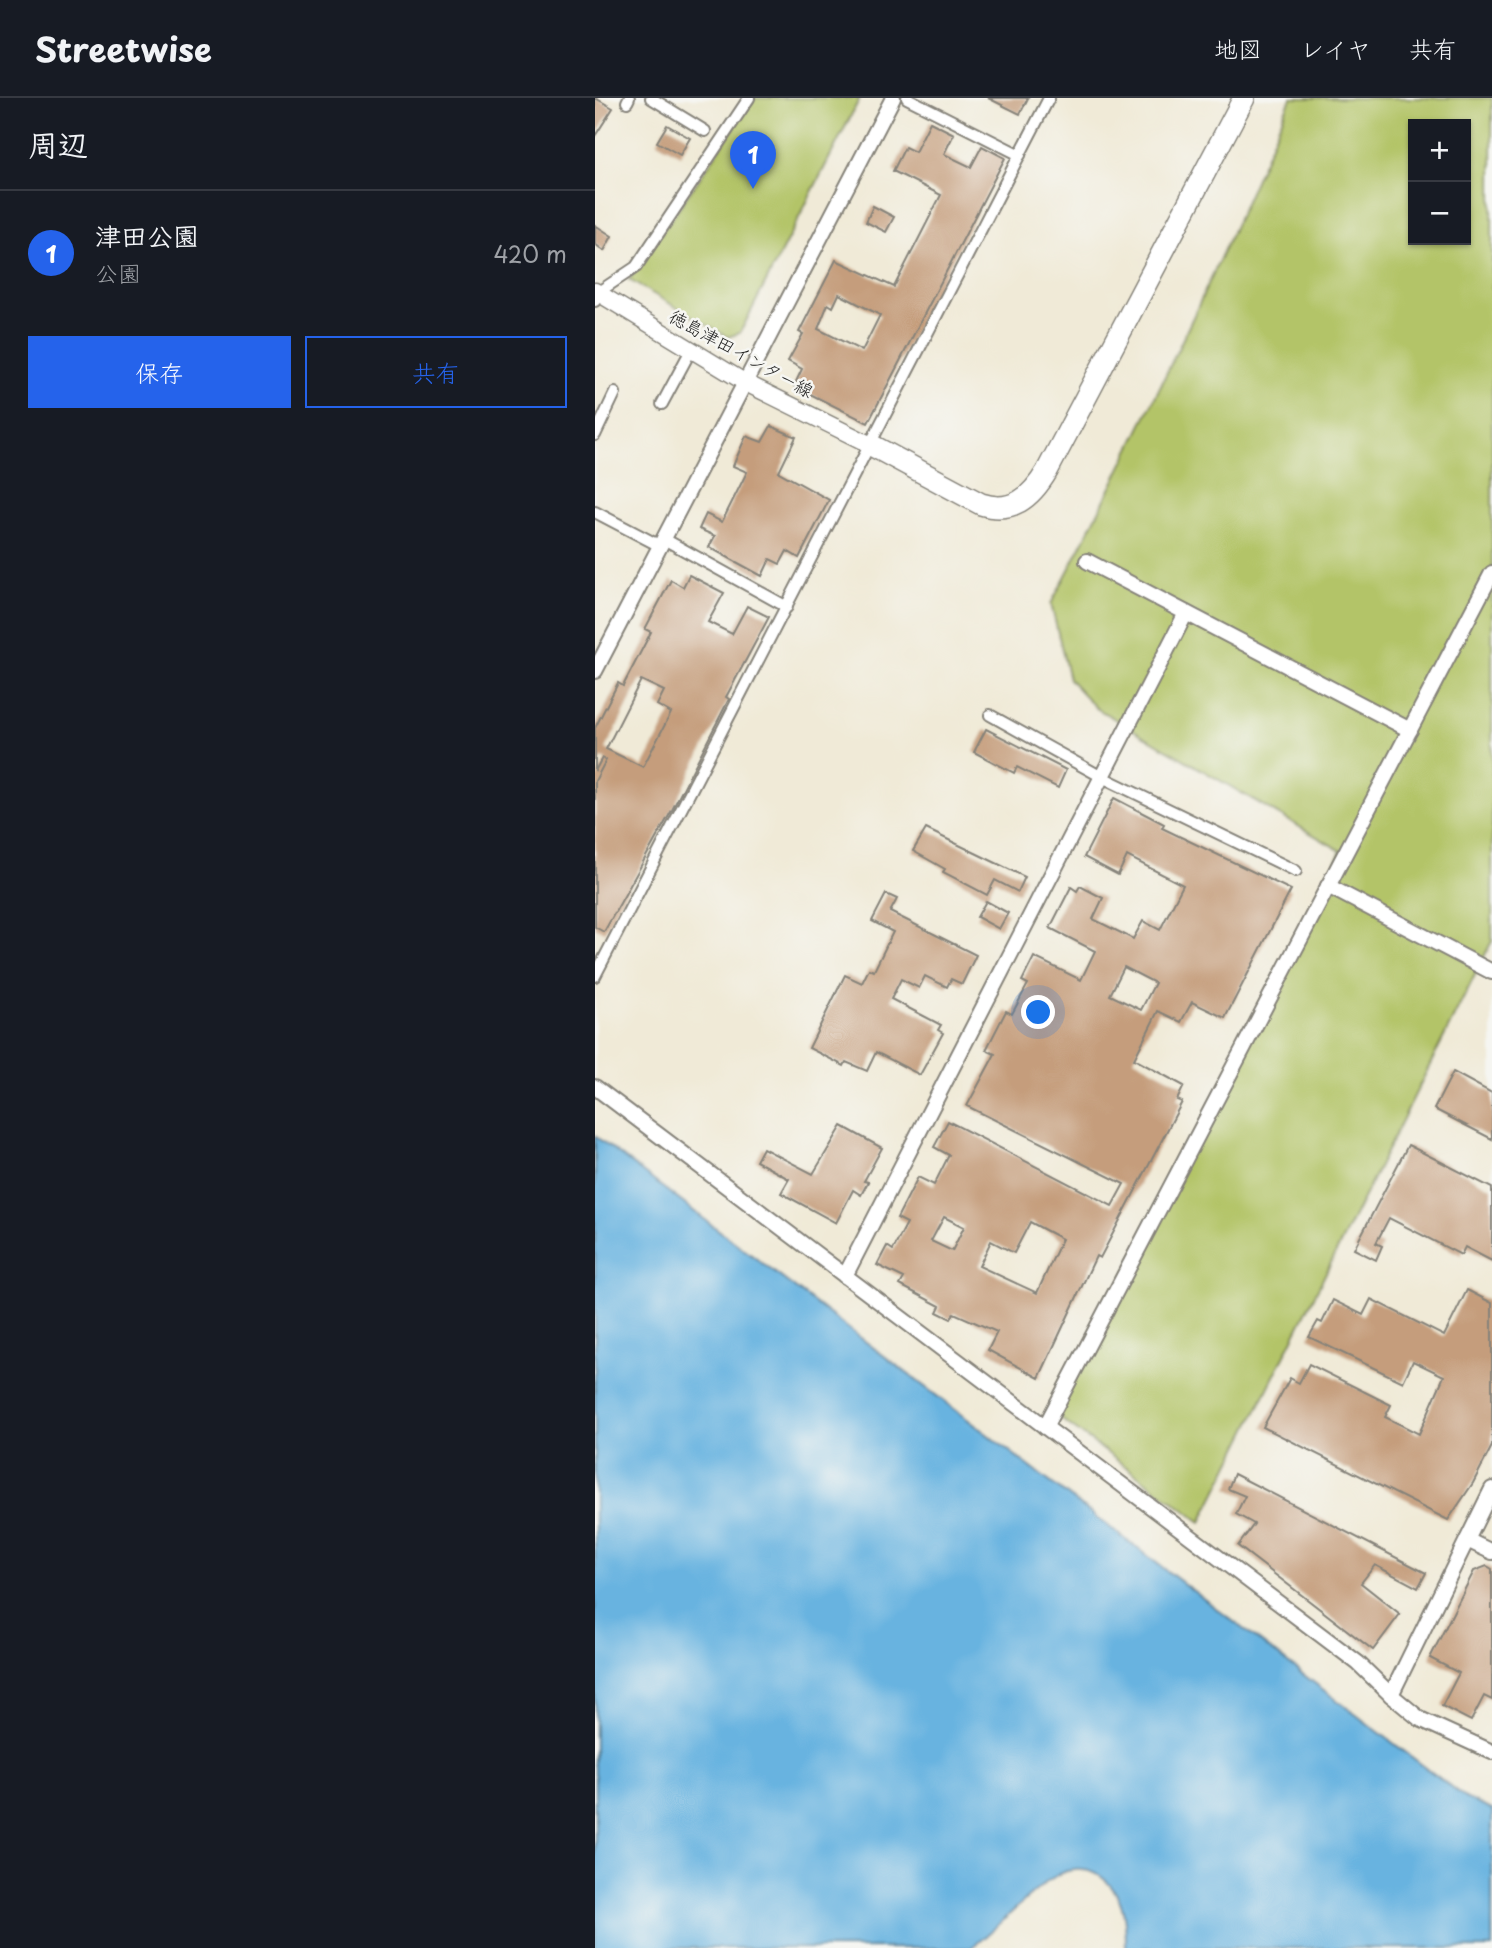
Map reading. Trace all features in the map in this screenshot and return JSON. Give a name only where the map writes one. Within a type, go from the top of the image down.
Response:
[{"type":"highway","points":[[871,445],[988,506],[1010,508],[1025,500],[1038,488],[1244,98]]},
{"type":"main road","name":"徳島津田インター線","points":[[596,295],[746,383],[871,445]]},
{"type":"street","points":[[651,98],[705,131]]},
{"type":"street","points":[[596,295],[636,267],[750,98]]},
{"type":"street","points":[[595,671],[893,98]]},
{"type":"street","points":[[907,98],[1020,155]]},
{"type":"street","points":[[595,976],[1049,98]]},
{"type":"street","points":[[662,404],[691,350]]},
{"type":"street","points":[[595,435],[615,393]]},
{"type":"street","points":[[595,512],[787,607]]},
{"type":"street","points":[[1087,561],[1410,730]]},
{"type":"street","points":[[1045,1427],[1492,573]]},
{"type":"street","points":[[845,1276],[1186,613]]},
{"type":"street","points":[[990,715],[1102,777],[1296,871]]},
{"type":"street","points":[[1328,886],[1492,972]]},
{"type":"street","points":[[595,1087],[1358,1662],[1420,1719],[1492,1752]]},
{"type":"street","points":[[1391,1695],[1492,1489]]},
{"type":"street","points":[[1467,1540],[1492,1552]]},
{"type":"green space","points":[[755,98],[860,98],[740,333],[728,337],[629,280]]},
{"type":"green space","points":[[1291,98],[1492,98],[1492,941],[1201,1522],[1053,1413],[1341,851],[1096,708],[1069,679],[1051,604],[1146,417]]},
{"type":"water","points":[[595,1136],[1467,1799],[1492,1810],[1492,1948],[1126,1948],[1125,1919],[1116,1894],[1099,1875],[1079,1870],[1066,1871],[1043,1885],[971,1948],[595,1948]]},
{"type":"building","points":[[595,98],[613,108],[595,136]]},
{"type":"building","points":[[988,98],[1028,98],[1020,114]]},
{"type":"building","points":[[930,122],[954,134],[944,154],[971,167],[982,146],[1005,158],[868,423],[794,386],[802,369],[788,361],[803,334],[799,332],[836,260],[894,287],[941,195],[893,171],[905,147],[915,152]],"holes":[[[839,294],[880,315],[862,351],[818,329],[828,304],[833,307]]]},
{"type":"building","points":[[667,125],[690,138],[680,155],[657,142]]},
{"type":"building","points":[[873,206],[894,217],[886,232],[866,222]]},
{"type":"building","points":[[595,225],[612,236],[604,251],[595,244]]},
{"type":"building","points":[[771,426],[796,437],[779,472],[829,500],[799,558],[787,551],[780,564],[770,559],[762,576],[709,547],[715,536],[699,529],[706,514],[722,522],[747,472],[733,466],[746,436],[762,442]]},
{"type":"building","points":[[689,575],[724,593],[708,622],[732,634],[747,606],[769,617],[726,697],[729,699],[672,810],[604,932],[595,927],[595,781],[606,760],[602,758],[595,771],[595,728],[618,683],[623,686],[651,632],[645,629],[671,580],[683,587]],"holes":[[[641,680],[664,691],[657,705],[671,713],[643,767],[606,749]]]},
{"type":"building","points":[[986,729],[1066,770],[1058,788],[1017,767],[1014,773],[974,752]]},
{"type":"building","points":[[1114,798],[1164,824],[1162,828],[1291,890],[1225,1018],[1192,1002],[1181,1022],[1158,1011],[1134,1059],[1184,1086],[1177,1100],[1182,1102],[1100,1258],[1096,1256],[1039,1378],[988,1350],[997,1332],[954,1313],[951,1319],[937,1312],[940,1306],[900,1285],[904,1278],[877,1265],[887,1246],[893,1250],[907,1223],[897,1218],[918,1177],[934,1185],[949,1155],[934,1147],[948,1121],[1112,1206],[1124,1184],[967,1106],[995,1054],[986,1050],[1006,1011],[1012,1014],[1028,984],[1022,981],[1034,957],[1081,980],[1095,951],[1050,928],[1071,887],[1077,891],[1080,886],[1103,898],[1093,919],[1133,939],[1143,921],[1160,930],[1183,885],[1127,856],[1118,875],[1084,857]],"holes":[[[1124,967],[1155,983],[1141,1010],[1110,995]],[[944,1217],[964,1227],[952,1251],[931,1241]],[[1030,1222],[1062,1239],[1037,1293],[979,1266],[991,1241],[1014,1253]]]},
{"type":"building","points":[[926,829],[1025,877],[1018,892],[995,880],[987,895],[943,872],[945,869],[913,851]]},
{"type":"building","points":[[886,894],[897,899],[890,912],[976,955],[962,984],[951,979],[947,987],[925,976],[919,988],[901,979],[891,999],[941,1025],[938,1030],[943,1033],[920,1075],[876,1052],[867,1071],[846,1062],[844,1066],[809,1048],[845,975],[862,983],[869,969],[874,971],[893,932],[872,921]]},
{"type":"building","points":[[986,901],[1008,913],[999,929],[977,917]]},
{"type":"building","points":[[1453,1072],[1492,1093],[1492,1139],[1434,1109]]},
{"type":"building","points":[[842,1126],[882,1148],[864,1181],[868,1182],[861,1195],[853,1190],[836,1223],[781,1193],[789,1179],[756,1161],[763,1148],[813,1174]]},
{"type":"building","points":[[1408,1145],[1492,1188],[1492,1261],[1465,1247],[1461,1255],[1389,1218],[1376,1243],[1382,1246],[1376,1260],[1354,1249]]},
{"type":"building","points":[[1467,1290],[1492,1303],[1492,1446],[1473,1483],[1448,1520],[1263,1427],[1290,1378],[1299,1383],[1309,1364],[1391,1405],[1385,1417],[1419,1434],[1444,1376],[1413,1361],[1403,1382],[1309,1337],[1318,1321],[1322,1323],[1333,1300],[1363,1315],[1371,1299],[1444,1336]]},
{"type":"building","points":[[1234,1474],[1426,1573],[1418,1588],[1375,1565],[1361,1583],[1400,1614],[1373,1650],[1238,1546],[1254,1524],[1236,1514],[1245,1496],[1228,1489]]},
{"type":"building","points":[[1487,1566],[1492,1569],[1492,1700],[1484,1696],[1471,1721],[1442,1706],[1459,1673],[1430,1658],[1474,1571]]},
{"type":"place","name":"津田公園","points":[[753,189]]}]
